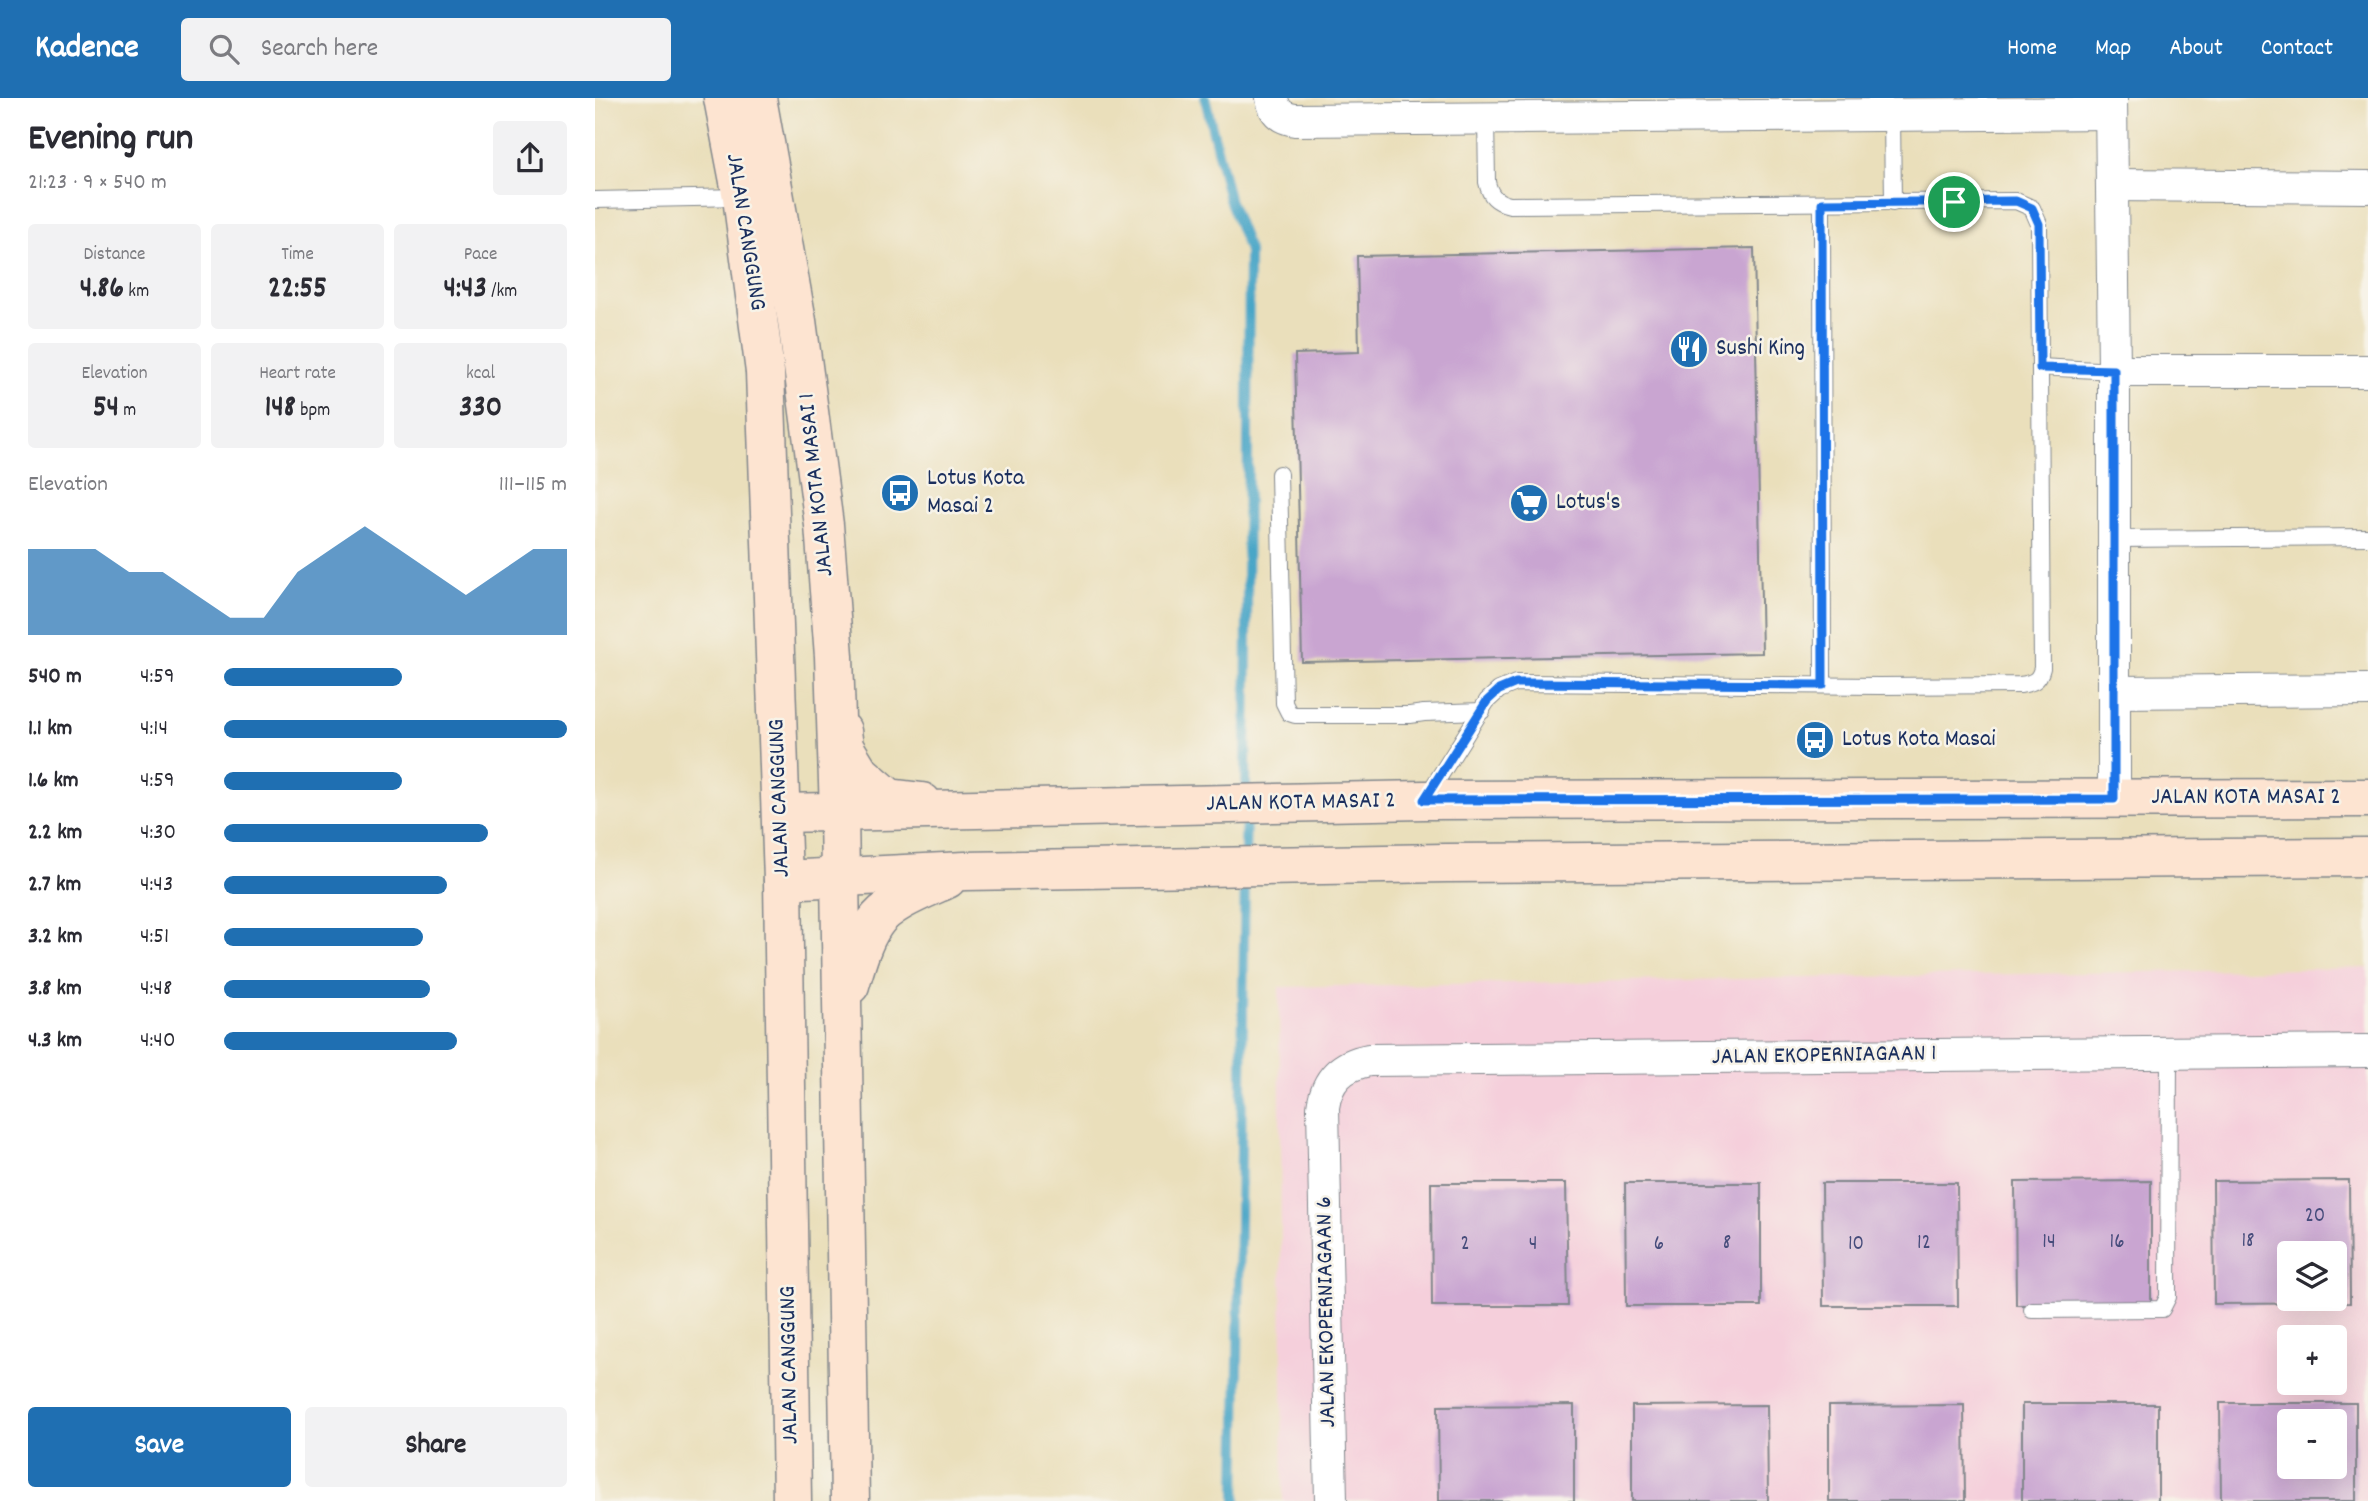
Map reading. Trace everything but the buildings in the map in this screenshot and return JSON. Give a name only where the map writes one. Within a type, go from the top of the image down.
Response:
[{"type":"main road","name":"JALAN CANGGUNG","points":[[723,98],[742,197],[765,372],[783,880],[792,1501]]},
{"type":"main road","name":"JALAN KOTA MASAI 1","points":[[757,98],[797,321],[824,525],[834,656],[840,877]]},
{"type":"main road","points":[[834,656],[843,747],[860,773],[889,798],[973,809]]},
{"type":"main road","name":"JALAN KOTA MASAI 2","points":[[781,813],[1424,800],[2368,798]]},
{"type":"main road","points":[[783,880],[965,870],[2368,857]]},
{"type":"main road","points":[[842,1009],[859,955],[874,922],[903,899],[965,870]]},
{"type":"main road","points":[[840,877],[850,1501]]},
{"type":"street","points":[[1272,98],[1278,113],[1295,120],[1892,115],[2111,106],[2115,539],[2114,799]]},
{"type":"street","points":[[2112,185],[2368,187]]},
{"type":"street","points":[[2114,370],[2368,371]]},
{"type":"street","points":[[2115,692],[2368,690]]},
{"type":"street","name":"JALAN EKOPERNIAGAAN 1","points":[[1324,1124],[1325,1093],[1332,1080],[1342,1070],[1369,1060],[2368,1051]]},
{"type":"street","name":"JALAN EKOPERNIAGAAN 6","points":[[1324,1124],[1331,1501]]},
{"type":"lane","points":[[1892,115],[1893,203]]},
{"type":"lane","points":[[1424,800],[1487,701],[1499,690],[1516,683],[2020,685],[2031,684],[2040,677],[2042,668],[2039,224],[2032,208],[2016,201],[1501,203],[1494,198],[1487,182],[1486,119]]},
{"type":"lane","points":[[595,200],[742,197]]},
{"type":"lane","points":[[1822,203],[1823,685]]},
{"type":"lane","points":[[2040,368],[2114,370]]},
{"type":"lane","points":[[1279,474],[1286,710],[1295,715],[1410,715],[1482,711]]},
{"type":"lane","points":[[2115,539],[2368,537]]},
{"type":"lane","points":[[2032,1310],[2162,1309],[2168,1297],[2169,1053]]},
{"type":"shaded area","points":[[2368,968],[2368,1501],[1283,1501],[1279,987]]},
{"type":"waterway","points":[[1205,98],[1229,199],[1249,251],[1246,794]]},
{"type":"waterway","points":[[1245,857],[1246,809]]},
{"type":"waterway","points":[[1236,1501],[1245,872]]},
{"type":"place","name":"Sushi King","points":[[1689,349]]},
{"type":"place","name":"Lotus Kota Masai 2","points":[[900,493]]},
{"type":"place","name":"Lotus's","points":[[1529,503]]},
{"type":"place","name":"Lotus Kota Masai","points":[[1815,740]]},
{"type":"route","points":[[2016,201],[2032,208],[2039,224],[2040,368],[2114,370],[2114,799],[1424,800],[1487,701],[1499,690],[1516,683],[1823,685],[1822,203],[1954,202],[2016,201]]}]
